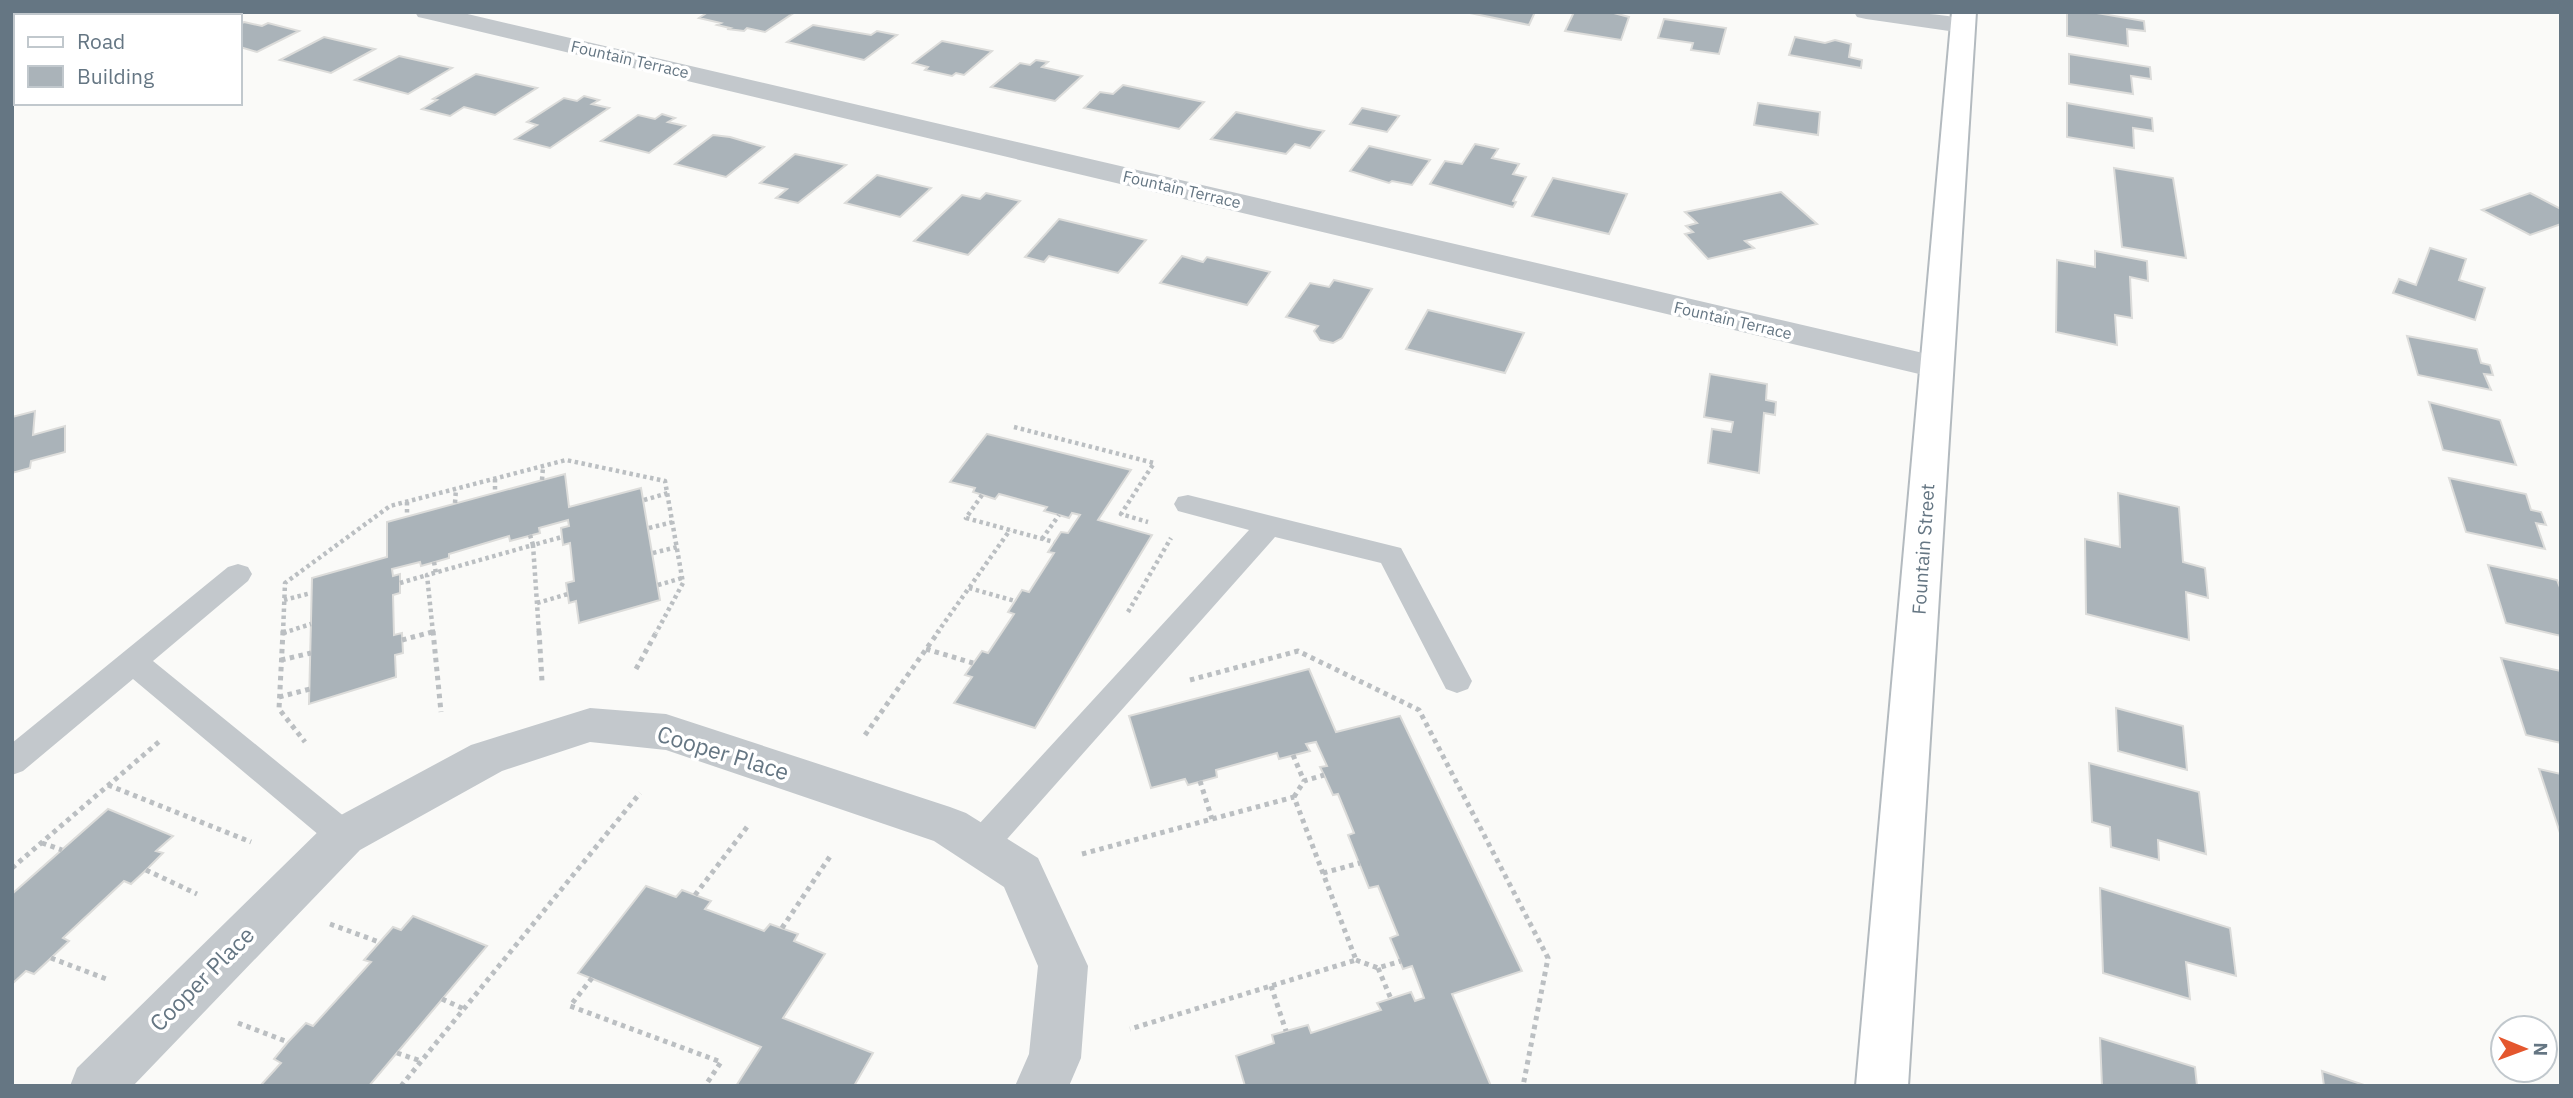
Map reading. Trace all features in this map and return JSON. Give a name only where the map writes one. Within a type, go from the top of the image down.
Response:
[{"type":"main road","name":"Fountain Street","points":[[1882,1086],[1964,19]]},
{"type":"street","name":"Fountain Terrace","points":[[427,12],[1936,367]]},
{"type":"street","points":[[1866,12],[1964,19]]},
{"type":"street","name":"Cooper Place","points":[[96,1086],[344,836],[487,758],[590,725],[666,732],[950,827],[1021,873],[1063,966],[1055,1058],[1041,1086]]},
{"type":"lane","points":[[1182,516],[1269,526],[1391,555],[1457,681]]},
{"type":"lane","points":[[980,846],[1269,526]]},
{"type":"lane","points":[[12,762],[238,573]]},
{"type":"lane","points":[[132,662],[344,836]]},
{"type":"path","points":[[1014,427],[1154,463],[1121,514],[1154,523]]},
{"type":"path","points":[[309,747],[279,709],[285,583],[390,506],[566,460],[665,481],[683,583],[636,669]]},
{"type":"path","points":[[542,480],[543,467]]},
{"type":"path","points":[[495,479],[495,493]]},
{"type":"path","points":[[455,503],[456,489]]},
{"type":"path","points":[[644,500],[668,493]]},
{"type":"path","points":[[982,495],[966,518],[1054,542]]},
{"type":"path","points":[[407,502],[407,516]]},
{"type":"path","points":[[1042,539],[1059,515]]},
{"type":"path","points":[[1121,624],[1182,516]]},
{"type":"path","points":[[649,528],[673,522]]},
{"type":"path","points":[[865,735],[1010,530]]},
{"type":"path","points":[[530,535],[533,545],[542,681]]},
{"type":"path","points":[[400,583],[562,537]]},
{"type":"path","points":[[653,553],[677,547]]},
{"type":"path","points":[[434,562],[436,573]]},
{"type":"path","points":[[426,575],[441,712]]},
{"type":"path","points":[[658,586],[682,578]]},
{"type":"path","points":[[969,588],[1015,601]]},
{"type":"path","points":[[284,600],[311,593]]},
{"type":"path","points":[[537,603],[568,594]]},
{"type":"path","points":[[282,633],[311,624]]},
{"type":"path","points":[[402,640],[432,632]]},
{"type":"path","points":[[926,649],[973,663]]},
{"type":"path","points":[[1181,682],[1298,651],[1419,710],[1548,958],[1523,1086]]},
{"type":"path","points":[[281,660],[311,653]]},
{"type":"path","points":[[279,697],[310,689]]},
{"type":"path","points":[[12,868],[193,711]]},
{"type":"path","points":[[1293,755],[1304,781]]},
{"type":"path","points":[[1082,854],[1294,797],[1304,781],[1324,775]]},
{"type":"path","points":[[1200,781],[1212,819]]},
{"type":"path","points":[[108,785],[251,842]]},
{"type":"path","points":[[401,1086],[640,793]]},
{"type":"path","points":[[1294,797],[1356,960]]},
{"type":"path","points":[[695,895],[747,827]]},
{"type":"path","points":[[42,843],[62,850]]},
{"type":"path","points":[[782,928],[831,855]]},
{"type":"path","points":[[1323,873],[1360,863]]},
{"type":"path","points":[[146,870],[197,894]]},
{"type":"path","points":[[328,923],[379,942]]},
{"type":"path","points":[[51,958],[109,980]]},
{"type":"path","points":[[1130,1029],[1356,960],[1378,968],[1401,961]]},
{"type":"path","points":[[1378,968],[1391,999]]},
{"type":"path","points":[[592,978],[570,1006],[721,1062],[705,1086]]},
{"type":"path","points":[[1271,986],[1286,1031]]},
{"type":"path","points":[[442,999],[464,1009]]},
{"type":"path","points":[[224,1017],[288,1042]]},
{"type":"path","points":[[397,1053],[421,1061]]},
{"type":"building","points":[[157,12],[228,12],[224,14],[154,14]]},
{"type":"building","points":[[708,12],[792,14],[765,32],[747,28],[744,31],[727,29],[730,28],[717,25],[721,23],[699,18]]},
{"type":"building","points":[[1465,12],[1535,12],[1529,25]]},
{"type":"building","points":[[1574,12],[1610,12],[1629,17],[1621,40],[1565,31]]},
{"type":"building","points":[[2067,12],[2091,12],[2144,21],[2145,31],[2127,29],[2128,46],[2067,36]]},
{"type":"building","points":[[1664,19],[1726,28],[1719,54],[1691,50],[1693,43],[1658,38]]},
{"type":"building","points":[[242,23],[262,26],[268,23],[299,31],[257,52],[242,48]]},
{"type":"building","points":[[813,25],[871,35],[877,31],[897,35],[864,60],[787,42]]},
{"type":"building","points":[[324,37],[375,49],[331,73],[280,60]]},
{"type":"building","points":[[1795,37],[1825,43],[1835,40],[1851,44],[1849,57],[1862,60],[1861,68],[1789,55]]},
{"type":"building","points":[[942,41],[992,51],[964,75],[956,73],[952,76],[925,70],[928,67],[913,63]]},
{"type":"building","points":[[2069,54],[2150,67],[2151,79],[2131,76],[2133,94],[2069,84]]},
{"type":"building","points":[[399,56],[452,68],[408,94],[355,80]]},
{"type":"building","points":[[1036,60],[1048,62],[1042,67],[1082,76],[1055,101],[991,87],[1020,63],[1030,65]]},
{"type":"building","points":[[476,74],[537,88],[495,115],[464,107],[450,116],[422,109],[437,100],[433,99]]},
{"type":"building","points":[[1123,85],[1204,102],[1179,129],[1084,108],[1100,92],[1113,94]]},
{"type":"building","points":[[584,96],[599,100],[592,104],[609,108],[550,148],[515,139],[537,125],[527,122],[564,98],[577,101]]},
{"type":"building","points":[[1758,103],[1820,112],[1818,135],[1754,125]]},
{"type":"building","points":[[2067,103],[2152,118],[2153,131],[2133,128],[2134,148],[2067,137]]},
{"type":"building","points":[[1362,108],[1399,116],[1387,132],[1350,124]]},
{"type":"building","points":[[1236,112],[1324,131],[1310,148],[1295,144],[1286,154],[1211,139]]},
{"type":"building","points":[[662,114],[675,118],[668,122],[685,126],[649,153],[601,141],[638,115],[655,119]]},
{"type":"building","points":[[713,135],[764,147],[726,177],[675,164]]},
{"type":"building","points":[[1475,144],[1498,149],[1492,158],[1519,164],[1513,174],[1526,177],[1513,201],[1516,202],[1513,207],[1430,184],[1445,161],[1462,164]]},
{"type":"building","points":[[1369,146],[1430,160],[1412,185],[1392,181],[1389,183],[1350,171]]},
{"type":"building","points":[[795,154],[846,165],[798,203],[776,198],[787,189],[760,183]]},
{"type":"building","points":[[2114,168],[2173,178],[2186,258],[2122,247]]},
{"type":"building","points":[[877,175],[931,188],[900,217],[845,203]]},
{"type":"building","points":[[1553,178],[1627,194],[1609,234],[1532,216]]},
{"type":"building","points":[[1781,192],[1817,224],[1745,241],[1754,248],[1708,259],[1685,234],[1693,232],[1686,226],[1697,223],[1685,212]]},
{"type":"building","points":[[986,193],[1020,201],[968,255],[914,241],[962,195],[980,199]]},
{"type":"building","points":[[2530,193],[2561,209],[2561,224],[2530,235],[2482,210]]},
{"type":"building","points":[[1059,219],[1146,240],[1118,273],[1049,256],[1044,262],[1025,257]]},
{"type":"building","points":[[2430,248],[2466,259],[2459,280],[2485,288],[2475,320],[2393,293],[2399,279],[2416,285]]},
{"type":"building","points":[[2095,251],[2147,261],[2148,281],[2130,277],[2132,318],[2115,315],[2117,345],[2056,332],[2057,260],[2095,267]]},
{"type":"building","points":[[1182,256],[1203,262],[1207,257],[1270,272],[1247,305],[1160,283]]},
{"type":"building","points":[[1334,280],[1372,289],[1342,338],[1333,343],[1320,340],[1314,331],[1318,326],[1286,317],[1310,283],[1329,287]]},
{"type":"building","points":[[1428,310],[1524,333],[1505,373],[1406,349]]},
{"type":"building","points":[[2407,336],[2477,349],[2481,363],[2490,365],[2493,375],[2484,374],[2491,390],[2418,375]]},
{"type":"building","points":[[1710,374],[1767,384],[1766,400],[1776,402],[1775,415],[1764,413],[1759,473],[1708,463],[1712,429],[1731,432],[1733,422],[1704,417]]},
{"type":"building","points":[[2429,402],[2500,420],[2516,465],[2443,450]]},
{"type":"building","points":[[35,411],[33,435],[65,426],[65,452],[31,461],[30,468],[12,473],[12,417]]},
{"type":"building","points":[[987,434],[1131,470],[1098,520],[1152,535],[1035,728],[954,703],[972,677],[965,675],[982,651],[988,653],[1014,614],[1008,612],[1022,590],[1029,592],[1054,553],[1048,552],[1061,532],[1068,533],[1080,515],[1072,513],[1069,518],[1044,511],[1047,507],[999,494],[995,499],[973,492],[975,488],[950,482]]},
{"type":"building","points":[[565,474],[569,507],[641,488],[660,600],[579,623],[576,601],[569,603],[566,583],[574,581],[570,543],[563,545],[561,528],[569,526],[568,520],[539,528],[540,533],[510,541],[509,536],[449,554],[449,558],[421,566],[420,562],[392,569],[393,576],[400,574],[400,593],[393,595],[394,635],[402,633],[403,653],[395,655],[396,677],[309,704],[312,578],[387,557],[387,522]]},
{"type":"building","points":[[2449,478],[2526,494],[2531,510],[2541,512],[2546,525],[2536,523],[2545,549],[2466,532]]},
{"type":"building","points":[[2118,493],[2179,507],[2183,562],[2205,568],[2208,598],[2186,592],[2189,640],[2086,614],[2085,539],[2120,547]]},
{"type":"building","points":[[2488,565],[2557,580],[2561,590],[2561,636],[2506,623]]},
{"type":"building","points":[[2501,658],[2561,671],[2561,743],[2526,735]]},
{"type":"building","points":[[1309,669],[1336,732],[1400,716],[1522,971],[1452,994],[1491,1086],[1245,1086],[1236,1056],[1274,1043],[1272,1035],[1308,1025],[1311,1033],[1381,1010],[1377,1003],[1411,992],[1415,1001],[1424,998],[1412,966],[1403,969],[1390,938],[1398,935],[1378,886],[1369,888],[1348,835],[1354,833],[1338,794],[1333,795],[1320,767],[1327,766],[1316,742],[1306,744],[1310,751],[1279,759],[1277,753],[1216,770],[1217,777],[1188,785],[1185,779],[1151,788],[1129,716]]},
{"type":"building","points":[[2116,708],[2183,726],[2187,770],[2118,751]]},
{"type":"building","points":[[2089,763],[2199,792],[2206,854],[2158,840],[2159,860],[2111,847],[2110,827],[2092,822]]},
{"type":"building","points":[[2539,769],[2561,774],[2561,836]]},
{"type":"building","points":[[108,809],[173,836],[156,851],[163,853],[131,884],[124,881],[63,938],[69,941],[34,974],[26,971],[12,984],[12,894]]},
{"type":"building","points":[[646,886],[676,897],[682,890],[711,901],[705,909],[764,931],[770,924],[798,934],[794,941],[825,954],[783,1018],[873,1053],[854,1086],[736,1086],[761,1047],[578,973]]},
{"type":"building","points":[[2100,888],[2230,928],[2236,976],[2186,962],[2190,999],[2103,973]]},
{"type":"building","points":[[413,916],[487,946],[369,1086],[260,1086],[281,1063],[274,1059],[288,1042],[306,1023],[313,1026],[371,962],[364,960],[393,927],[401,930]]},
{"type":"building","points":[[2100,1038],[2195,1067],[2197,1086],[2102,1086]]},
{"type":"building","points":[[2322,1071],[2367,1086],[2324,1086]]}]
